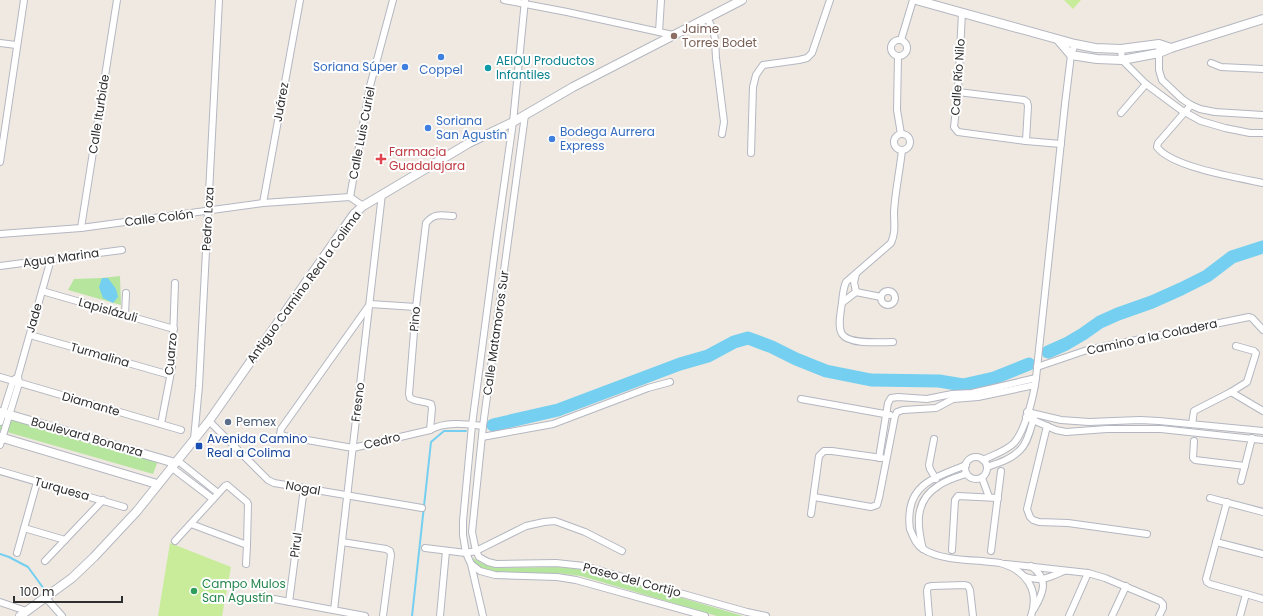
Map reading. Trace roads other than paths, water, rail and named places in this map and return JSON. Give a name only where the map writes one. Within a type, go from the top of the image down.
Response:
[{"type":"main road","name":"Antiguo Camino Real a Colima","points":[[23,614],[72,578],[137,511],[157,484],[209,421],[313,271],[354,214],[363,206],[469,143],[513,122],[574,87],[742,0]]},
{"type":"main road","points":[[914,0],[962,12],[1058,40],[1095,48],[1121,49],[1159,44],[1171,48]]},
{"type":"main road","points":[[1058,40],[1071,55],[1097,59],[1122,60],[1159,53],[1263,19]]},
{"type":"main road","name":"Boulevard Bonanza","points":[[4,413],[174,463]]},
{"type":"main road","name":"Boulevard Bonanza","points":[[1,440],[157,484]]},
{"type":"street","points":[[0,162],[16,45],[24,0]]},
{"type":"street","name":"Calle Iturbide","points":[[81,228],[117,0]]},
{"type":"street","name":"Pedro Loza","points":[[194,439],[199,386],[209,211],[219,0]]},
{"type":"street","name":"Juárez","points":[[263,203],[300,0]]},
{"type":"street","name":"Calle Luis Curiel","points":[[350,197],[370,86],[393,0]]},
{"type":"street","points":[[504,0],[525,2],[673,35]]},
{"type":"street","points":[[659,32],[661,0]]},
{"type":"street","points":[[751,153],[753,87],[756,75],[762,65],[799,60],[807,58],[812,53],[830,0]]},
{"type":"street","points":[[901,40],[914,0]]},
{"type":"street","name":"Calle Matamoros Sur","points":[[482,616],[471,564],[466,553],[463,535],[463,521],[472,424],[496,235],[513,122],[525,2]]},
{"type":"street","name":"Calle Río Nilo","points":[[962,12],[958,92],[954,127],[958,132],[1061,144]]},
{"type":"street","points":[[708,18],[713,29],[715,39],[724,122],[722,134]]},
{"type":"street","points":[[901,40],[906,44],[907,51],[903,56],[898,56],[892,52],[892,46],[895,41],[901,40]]},
{"type":"street","points":[[0,43],[16,45]]},
{"type":"street","points":[[983,460],[1013,444],[1019,436],[1031,404],[1036,381],[1071,55],[1075,44]]},
{"type":"street","points":[[1159,44],[1159,70],[1162,80],[1182,99],[1200,109],[1215,112],[1263,115]]},
{"type":"street","points":[[1121,49],[1122,60],[1146,84],[1185,112],[1201,121],[1225,128],[1250,133],[1263,132]]},
{"type":"street","points":[[898,56],[897,110],[901,134]]},
{"type":"street","points":[[1211,63],[1221,67],[1263,69]]},
{"type":"street","points":[[1121,113],[1146,84]]},
{"type":"street","points":[[958,92],[1024,100],[1027,102],[1026,141]]},
{"type":"street","points":[[1191,105],[1158,142],[1157,147],[1160,151],[1180,162],[1203,170],[1263,183]]},
{"type":"street","name":"Calle Matamoros Sur","points":[[476,551],[472,532],[483,426],[525,115]]},
{"type":"street","points":[[901,134],[907,136],[910,141],[908,147],[902,150],[896,148],[894,142],[895,136],[901,134]]},
{"type":"street","points":[[893,342],[858,342],[843,336],[840,329],[840,318],[843,288],[846,282],[891,243],[894,237],[894,212],[902,150]]},
{"type":"street","name":"Fresno","points":[[334,610],[382,194]]},
{"type":"street","points":[[350,197],[363,206]]},
{"type":"street","name":"Calle Colón","points":[[0,234],[81,228],[263,203],[350,197]]},
{"type":"street","name":"Pino","points":[[430,430],[431,404],[413,400],[410,398],[409,394],[416,307],[426,223],[429,219],[436,215],[453,216]]},
{"type":"street","points":[[496,235],[509,236]]},
{"type":"street","name":"Agua Marina","points":[[0,266],[122,250]]},
{"type":"street","name":"Jade","points":[[0,422],[17,380],[51,259]]},
{"type":"street","points":[[856,274],[854,282],[856,292]]},
{"type":"street","name":"Cuarzo","points":[[161,424],[172,367],[175,283]]},
{"type":"street","name":"Lapislázuli","points":[[42,291],[174,328]]},
{"type":"street","points":[[842,302],[856,292],[881,297]]},
{"type":"street","points":[[125,315],[126,293]]},
{"type":"street","points":[[370,304],[416,307]]},
{"type":"street","name":"Cedro","points":[[370,304],[281,429],[280,434],[284,436],[353,448],[430,430],[445,424],[472,424],[483,426]]},
{"type":"street","name":"Camino a la Coladera","points":[[1037,367],[1087,350],[1249,317],[1252,318],[1263,330]]},
{"type":"street","name":"Turmalina","points":[[30,335],[170,375]]},
{"type":"street","points":[[1192,424],[1194,411],[1247,382],[1256,355],[1254,351],[1236,346]]},
{"type":"street","name":"Diamante","points":[[0,377],[17,380],[181,430]]},
{"type":"street","points":[[879,458],[888,403],[891,398],[927,399],[952,394],[972,393],[1036,381]]},
{"type":"street","points":[[814,497],[871,507],[877,504],[897,412],[903,410],[936,408],[953,399],[978,397],[1036,381]]},
{"type":"street","points":[[482,437],[553,424],[648,388],[670,382]]},
{"type":"street","points":[[1231,392],[1263,412]]},
{"type":"street","points":[[801,399],[895,416]]},
{"type":"street","points":[[987,467],[1002,462],[1021,450],[1026,441],[1034,418],[1031,404]]},
{"type":"street","name":"Jade","points":[[1,440],[4,413]]},
{"type":"street","points":[[1027,415],[1047,426],[1066,432],[1107,429],[1161,429],[1261,439],[1261,431],[1192,424],[1153,421],[1089,422],[1034,418]]},
{"type":"street","name":"Nogal","points":[[209,421],[268,480],[274,483],[422,508]]},
{"type":"street","points":[[1107,421],[1107,429]]},
{"type":"street","points":[[1047,426],[1027,509],[1030,517],[1038,522],[1068,522],[1147,534]]},
{"type":"street","points":[[1241,481],[1252,438]]},
{"type":"street","points":[[934,439],[929,465],[939,484]]},
{"type":"street","points":[[1194,441],[1193,458],[1195,460],[1245,466]]},
{"type":"street","points":[[811,514],[819,456],[824,451],[832,450],[886,459]]},
{"type":"street","points":[[966,474],[973,479],[982,478],[987,471],[987,467],[983,460],[975,457],[968,461],[966,465],[926,482],[917,491],[911,504],[909,524],[912,534],[923,550],[938,556],[963,560],[1088,573],[1126,586],[1160,601],[1163,608],[1159,616]]},
{"type":"street","points":[[174,463],[218,493]]},
{"type":"street","points":[[174,463],[213,499]]},
{"type":"street","points":[[966,465],[966,474]]},
{"type":"street","name":"Turquesa","points":[[0,471],[124,507]]},
{"type":"street","points":[[991,551],[1001,471]]},
{"type":"street","points":[[923,550],[918,526],[919,514],[926,497],[939,484],[966,474]]},
{"type":"street","points":[[982,478],[989,497]]},
{"type":"street","points":[[17,553],[37,482]]},
{"type":"street","points":[[175,541],[218,493],[225,486],[228,486],[247,502],[248,506],[246,564]]},
{"type":"street","name":"Pirul","points":[[289,602],[304,488]]},
{"type":"street","points":[[952,550],[955,500],[958,496],[998,498]]},
{"type":"street","points":[[1210,498],[1263,512]]},
{"type":"street","points":[[45,561],[102,500]]},
{"type":"street","points":[[1227,502],[1206,579],[1207,582],[1263,599]]},
{"type":"street","points":[[425,548],[466,553],[476,551],[526,526],[555,522],[585,532],[622,551]]},
{"type":"street","points":[[191,524],[247,545]]},
{"type":"street","points":[[24,528],[65,540]]},
{"type":"street","points":[[342,542],[386,549],[390,551],[391,555],[383,616]]},
{"type":"street","points":[[1216,542],[1263,554]]},
{"type":"street","points":[[440,616],[446,551]]},
{"type":"street","name":"Paseo del Cortijo","points":[[476,551],[479,557],[496,564],[556,563],[584,566],[766,616]]},
{"type":"street","points":[[1000,563],[1034,580],[1043,579],[1066,570]]},
{"type":"street","name":"Paseo del Cortijo","points":[[471,564],[480,571],[494,575],[557,577],[576,580],[705,616]]},
{"type":"street","points":[[1031,566],[1043,579],[1041,596],[1031,616]]},
{"type":"street","points":[[1069,616],[1088,573]]},
{"type":"street","points":[[1026,577],[1033,590],[1034,609]]},
{"type":"street","points":[[930,616],[927,591],[928,587],[965,585],[968,586],[970,590],[973,616]]},
{"type":"street","points":[[1112,616],[1126,586]]},
{"type":"street","points":[[1240,616],[1246,594]]},
{"type":"street","points":[[46,598],[62,616]]},
{"type":"street","points":[[274,599],[364,616]]},
{"type":"street","points":[[0,602],[23,614]]},
{"type":"water","points":[[102,278],[108,278],[116,289],[118,297],[113,303],[103,298],[99,287]]},
{"type":"waterway","points":[[1048,352],[1066,344],[1100,322],[1152,302],[1207,276],[1232,257],[1263,247]]},
{"type":"waterway","points":[[493,425],[558,410],[680,364],[708,356],[734,342],[748,338],[826,371],[871,380],[939,381],[963,385],[994,378],[1029,364]]},
{"type":"waterway","points":[[489,426],[493,425]]},
{"type":"waterway","points":[[412,616],[431,442],[444,431],[466,431]]},
{"type":"waterway","points":[[0,554],[28,567],[44,589]]},
{"type":"place","name":"Jaime Torres Bodet","points":[[674,36]]},
{"type":"place","name":"Coppel","points":[[441,57]]},
{"type":"place","name":"Soriana Súper","points":[[405,67]]},
{"type":"place","name":"AEIOU Productos Infantiles","points":[[488,68]]},
{"type":"place","name":"Soriana San Agustín","points":[[428,128]]},
{"type":"place","name":"Bodega Aurrera Express","points":[[552,139]]},
{"type":"place","name":"Farmacia Guadalajara","points":[[381,159]]},
{"type":"place","name":"Pemex","points":[[228,422]]},
{"type":"place","name":"Avenida Camino Real a Colima","points":[[199,446]]},
{"type":"place","name":"Campo Mulos San Agustín","points":[[194,591]]}]
